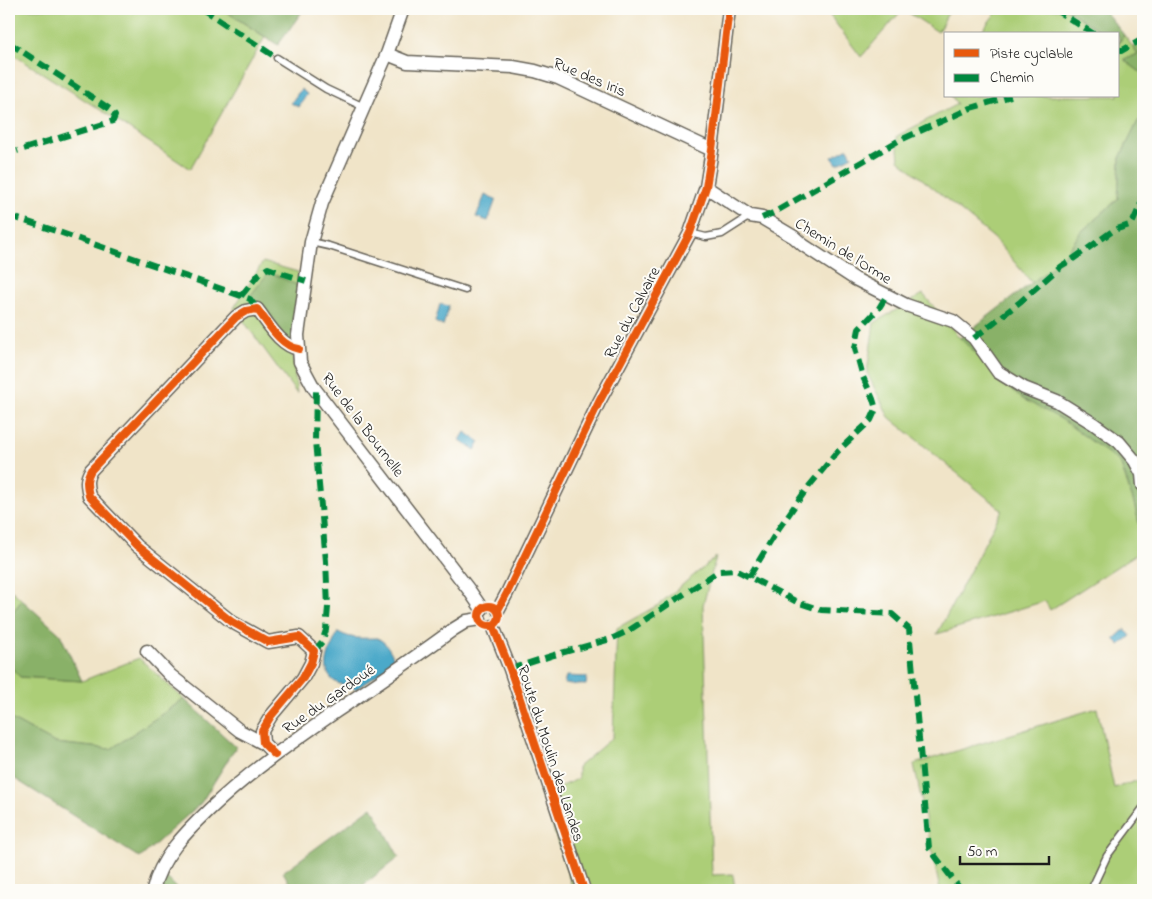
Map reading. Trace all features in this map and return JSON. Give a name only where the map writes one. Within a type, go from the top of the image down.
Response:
[{"type":"street","name":"Rue de la Bournelle","points":[[403,9],[387,54],[322,203],[311,242],[298,335],[300,362],[314,388],[469,590],[481,614]]},
{"type":"street","name":"Rue du Calvaire","points":[[498,610],[599,402],[690,233],[706,187],[729,9]]},
{"type":"street","name":"Rue des Iris","points":[[387,54],[407,62],[513,68],[550,76],[567,82],[712,150]]},
{"type":"street","name":"Chemin de l'Orme","points":[[706,187],[750,216],[762,218],[794,237],[855,279],[906,305],[954,321],[974,338],[998,372],[1024,388],[1057,401],[1119,442],[1135,461],[1142,474],[1143,485]]},
{"type":"street","points":[[263,743],[262,731],[271,716],[303,678],[311,663],[314,651],[299,637],[268,642],[232,622],[138,546],[90,496],[87,486],[91,470],[236,317],[246,311],[257,309],[280,340],[292,348],[299,349]]},
{"type":"street","points":[[487,606],[498,610],[500,616],[496,624],[486,626],[481,622],[481,614],[487,606]]},
{"type":"street","name":"Rue du Gardoué","points":[[153,890],[161,867],[179,841],[230,790],[275,755],[454,629],[481,614]]},
{"type":"street","name":"Route du Moulin des Landes","points":[[493,626],[510,669],[584,890]]},
{"type":"street","points":[[146,651],[170,675],[240,731],[263,743],[275,755]]},
{"type":"lane","points":[[277,58],[326,89],[364,107]]},
{"type":"lane","points":[[690,233],[706,237],[722,234],[750,216]]},
{"type":"lane","points":[[311,242],[330,246],[465,290]]},
{"type":"lane","points":[[1091,890],[1107,856],[1143,808]]},
{"type":"green space","points":[[9,9],[222,9],[265,37],[190,169],[9,52]]},
{"type":"green space","points":[[222,9],[304,9],[278,45]]},
{"type":"green space","points":[[825,9],[903,9],[861,57]]},
{"type":"green space","points":[[903,9],[950,9],[938,32]]},
{"type":"green space","points":[[999,9],[1066,9],[1102,32],[981,32]]},
{"type":"green space","points":[[1066,9],[1103,9],[1124,35],[1120,41],[1120,32],[1102,32]]},
{"type":"green space","points":[[1124,35],[1138,54],[1124,60],[1143,74],[1143,118],[1138,121],[1120,158],[1118,199],[1081,232],[1061,260],[1032,283],[995,239],[899,160],[897,136],[957,104],[952,98],[1120,98],[1120,41]]},
{"type":"green space","points":[[1143,39],[1143,74],[1124,60],[1138,54],[1133,47]]},
{"type":"green space","points":[[1143,118],[1143,539],[1134,503],[1120,462],[1061,419],[1021,398],[960,338],[1061,260],[1081,232],[1118,199],[1120,158],[1138,121]]},
{"type":"green space","points":[[263,262],[298,272],[301,287],[291,343],[297,394],[234,308]]},
{"type":"green space","points":[[269,272],[301,287],[291,343],[250,296]]},
{"type":"green space","points":[[923,294],[960,338],[1021,398],[1061,418],[1120,462],[1134,503],[1143,539],[1143,553],[1138,553],[1050,610],[1045,601],[937,634],[1002,510],[889,417],[867,373],[874,323]]},
{"type":"green space","points":[[716,557],[703,605],[712,875],[733,874],[735,890],[573,890],[542,794],[578,779],[578,767],[613,737],[617,628],[658,605]]},
{"type":"green space","points":[[9,588],[22,600],[9,617]]},
{"type":"green space","points":[[22,600],[60,634],[82,681],[20,677],[9,665],[9,617]]},
{"type":"green space","points":[[139,658],[184,699],[111,749],[55,743],[9,718],[9,665],[20,677],[82,681]]},
{"type":"green space","points":[[184,699],[236,747],[201,803],[140,858],[9,775],[9,718],[55,743],[111,749]]},
{"type":"green space","points":[[1097,708],[1114,788],[1143,779],[1143,890],[1079,890],[1078,887],[1069,890],[940,890],[914,764]]},
{"type":"green space","points":[[372,807],[399,857],[357,890],[277,890],[289,882],[283,872]]},
{"type":"green space","points":[[165,876],[179,890],[162,890]]},
{"type":"water","points":[[301,89],[307,94],[299,107],[291,103]]},
{"type":"water","points":[[848,148],[852,156],[837,164],[832,157]]},
{"type":"water","points":[[485,195],[496,199],[488,221],[476,217]]},
{"type":"water","points":[[440,304],[449,306],[443,326],[435,322]]},
{"type":"water","points":[[465,432],[480,442],[475,450],[460,440]]},
{"type":"water","points":[[1125,629],[1131,636],[1120,645],[1114,639]]},
{"type":"water","points":[[338,632],[353,637],[377,638],[381,640],[389,648],[395,662],[355,690],[334,681],[329,676],[327,664],[330,650]]},
{"type":"water","points":[[566,676],[587,677],[586,685],[564,684]]},
{"type":"marked path","points":[[202,9],[277,58]]},
{"type":"marked path","points":[[1054,9],[1091,32]]},
{"type":"marked path","points":[[1120,50],[1143,39]]},
{"type":"marked path","points":[[9,43],[110,109],[115,116],[113,121],[17,151]]},
{"type":"marked path","points":[[762,218],[898,141],[971,108],[1004,98]]},
{"type":"marked path","points":[[974,338],[1020,302],[1061,266],[1114,230],[1132,224],[1143,199]]},
{"type":"marked path","points":[[9,216],[250,299],[257,309]]},
{"type":"marked path","points":[[241,296],[259,274],[268,268],[306,281]]},
{"type":"marked path","points":[[749,577],[779,528],[806,490],[838,451],[871,420],[876,409],[863,377],[855,348],[859,329],[879,308],[887,295]]},
{"type":"marked path","points":[[314,651],[322,642],[326,630],[328,607],[326,561],[315,441],[316,391]]},
{"type":"marked path","points":[[510,669],[611,639],[628,631],[719,571],[736,570],[797,602],[821,610],[892,614],[909,629],[929,848],[961,890]]},
{"type":"cycle path","points":[[498,610],[599,402],[690,233],[706,187],[729,9]]},
{"type":"cycle path","points":[[275,755],[263,743],[262,731],[271,716],[303,678],[311,663],[314,651],[299,637],[268,642],[232,622],[137,546],[89,496],[87,483],[91,470],[236,317],[246,311],[257,309],[280,339],[299,349]]},
{"type":"cycle path","points":[[489,606],[496,609],[499,616],[496,623],[489,626],[482,623],[479,616],[482,609],[489,606]]},
{"type":"cycle path","points":[[493,626],[510,669],[584,890]]}]
